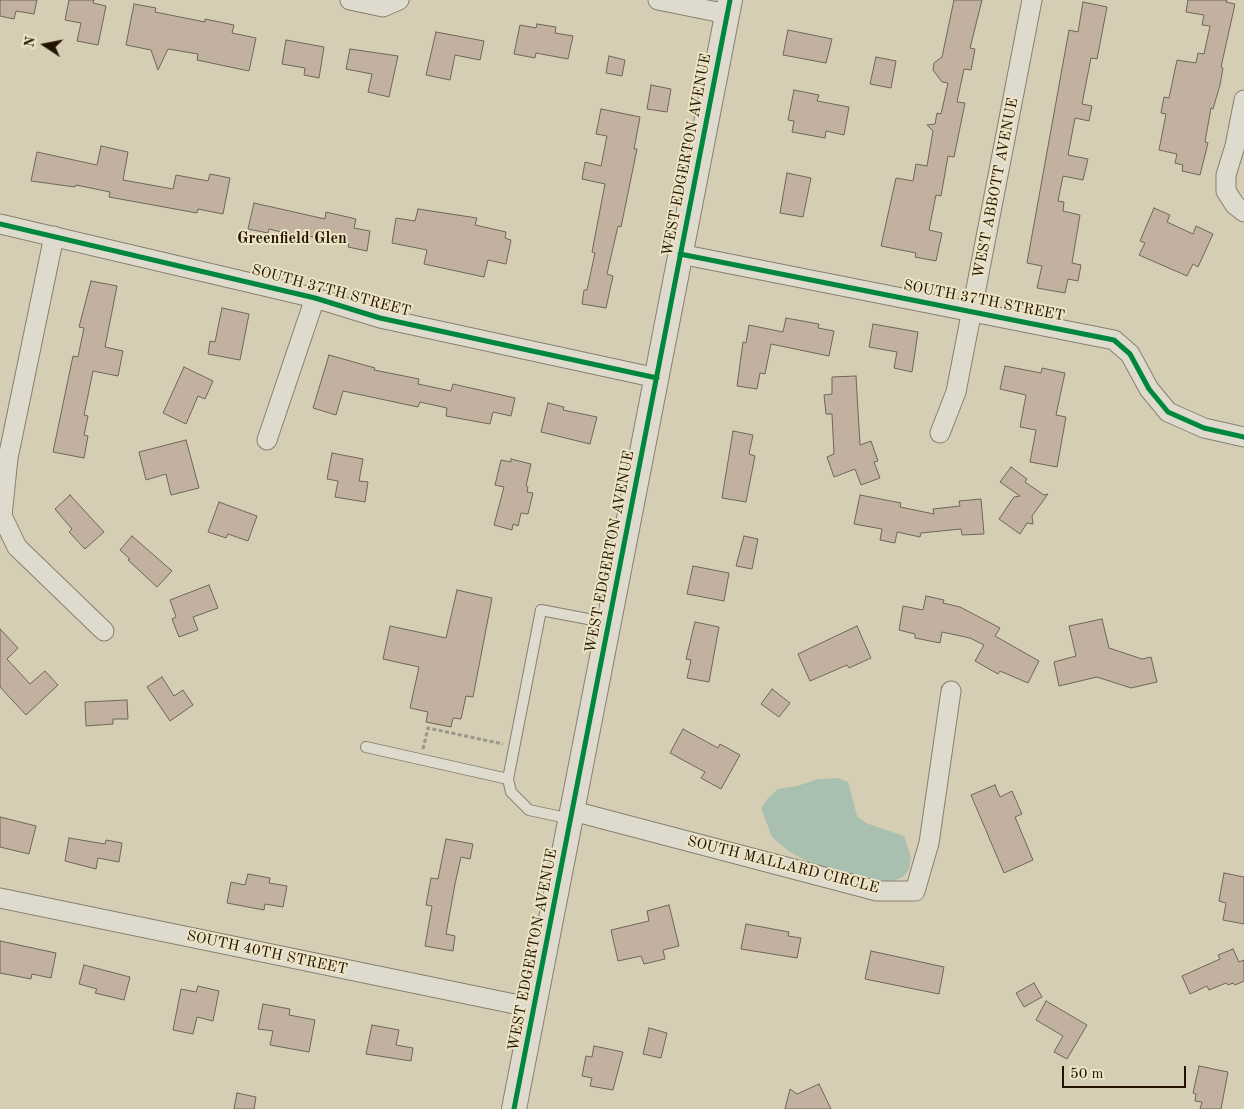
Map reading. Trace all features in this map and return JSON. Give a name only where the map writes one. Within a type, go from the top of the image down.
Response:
[{"type":"street","points":[[350,0],[383,7],[399,0]]},
{"type":"street","points":[[658,0],[729,7]]},
{"type":"street","name":"WEST ABBOTT AVENUE","points":[[940,433],[956,392],[1032,0]]},
{"type":"street","name":"WEST EDGERTON AVENUE","points":[[514,1109],[729,7]]},
{"type":"street","points":[[1244,100],[1235,146],[1226,175],[1226,191],[1235,205],[1244,212]]},
{"type":"street","name":"SOUTH 37TH STREET","points":[[0,224],[316,298],[380,318],[657,378]]},
{"type":"street","points":[[54,236],[8,458],[2,516],[17,547],[104,631]]},
{"type":"street","name":"SOUTH 37TH STREET","points":[[680,254],[1114,340],[1130,354],[1149,389],[1168,412],[1204,428],[1244,437]]},
{"type":"street","points":[[267,440],[316,298]]},
{"type":"street","name":"SOUTH MALLARD CIRCLE","points":[[572,815],[877,891],[915,891],[929,843],[951,691]]},
{"type":"street","name":"SOUTH 40TH STREET","points":[[0,898],[534,1008]]},
{"type":"lane","points":[[572,815],[529,810],[511,792],[508,779],[514,746],[541,610],[609,623]]},
{"type":"lane","points":[[366,747],[508,779]]},
{"type":"path","points":[[421,759],[428,728],[514,746]]},
{"type":"shaded area","points":[[838,778],[848,782],[857,816],[866,823],[904,836],[911,858],[909,869],[903,877],[893,881],[879,882],[850,875],[806,861],[787,850],[772,837],[761,808],[778,789],[797,786],[818,779]]},
{"type":"building","points":[[0,0],[37,0],[34,14],[16,11],[14,19],[0,16]]},
{"type":"building","points":[[69,0],[94,0],[93,3],[106,6],[98,45],[77,41],[81,23],[65,20]]},
{"type":"building","points":[[954,0],[982,0],[970,48],[975,49],[971,70],[964,69],[957,102],[965,103],[954,157],[948,156],[941,196],[936,195],[929,230],[942,233],[936,261],[915,257],[916,253],[881,246],[896,178],[913,181],[916,164],[927,166],[933,131],[927,125],[935,124],[937,113],[941,114],[948,83],[942,82],[933,70],[934,63],[942,57]]},
{"type":"building","points":[[1188,0],[1227,0],[1226,2],[1235,4],[1221,67],[1223,68],[1220,85],[1213,109],[1211,108],[1205,142],[1208,143],[1200,175],[1182,171],[1183,165],[1175,163],[1177,154],[1159,150],[1166,114],[1161,113],[1164,97],[1169,98],[1177,60],[1196,63],[1198,53],[1204,54],[1210,26],[1202,25],[1204,15],[1186,12]]},
{"type":"building","points":[[1083,2],[1107,7],[1097,59],[1091,58],[1082,104],[1092,106],[1089,121],[1075,118],[1068,155],[1088,159],[1083,180],[1063,176],[1058,201],[1064,202],[1063,211],[1080,215],[1072,263],[1081,265],[1078,281],[1068,279],[1065,293],[1037,288],[1042,266],[1027,263],[1069,30],[1078,32]]},
{"type":"building","points":[[134,4],[156,8],[155,12],[205,22],[205,19],[234,25],[232,33],[256,38],[249,71],[197,60],[198,54],[168,49],[158,70],[151,50],[126,45]]},
{"type":"building","points":[[537,24],[556,27],[555,33],[573,36],[568,59],[536,53],[535,58],[514,54],[520,25],[536,28]]},
{"type":"building","points":[[788,30],[832,39],[826,63],[783,55]]},
{"type":"building","points":[[436,32],[484,41],[480,60],[455,55],[450,80],[426,75]]},
{"type":"building","points":[[286,40],[324,47],[319,78],[304,75],[305,68],[282,64]]},
{"type":"building","points":[[350,49],[398,56],[389,97],[368,92],[372,74],[346,69]]},
{"type":"building","points":[[609,56],[625,60],[622,76],[606,73]]},
{"type":"building","points":[[876,57],[896,61],[891,88],[870,84]]},
{"type":"building","points":[[651,85],[671,89],[667,112],[647,109]]},
{"type":"building","points":[[794,90],[819,95],[817,101],[849,107],[844,135],[826,131],[825,138],[792,132],[794,121],[788,120]]},
{"type":"building","points":[[601,109],[640,117],[634,149],[637,149],[621,227],[618,226],[607,274],[613,276],[606,308],[582,304],[584,290],[587,290],[595,253],[592,252],[605,184],[582,179],[585,162],[601,166],[607,136],[596,134]]},
{"type":"building","points":[[101,146],[128,152],[123,180],[173,189],[176,175],[208,181],[210,174],[230,178],[223,214],[198,209],[197,213],[109,197],[110,192],[76,185],[75,187],[31,181],[37,152],[97,165]]},
{"type":"building","points":[[787,173],[811,178],[803,217],[780,213]]},
{"type":"building","points":[[254,203],[325,219],[326,212],[356,219],[354,228],[370,231],[367,251],[348,247],[349,244],[297,234],[297,236],[269,229],[268,233],[248,229]]},
{"type":"building","points":[[1154,208],[1170,215],[1167,222],[1193,234],[1196,226],[1213,234],[1198,267],[1193,264],[1187,276],[1139,255],[1145,243],[1140,241]]},
{"type":"building","points":[[418,209],[477,218],[475,225],[506,232],[505,238],[511,240],[506,264],[488,260],[484,277],[424,264],[427,250],[392,243],[396,218],[415,221]]},
{"type":"building","points":[[91,281],[117,286],[105,347],[123,351],[118,376],[93,371],[84,415],[88,416],[84,435],[88,436],[84,458],[53,452],[73,356],[78,357],[84,328],[79,327]]},
{"type":"building","points":[[222,308],[249,314],[240,360],[208,354],[210,341],[215,342]]},
{"type":"building","points":[[786,318],[819,324],[818,328],[834,331],[829,356],[771,344],[765,374],[760,373],[757,389],[737,386],[743,342],[746,343],[749,325],[783,332]]},
{"type":"building","points":[[873,324],[918,332],[912,372],[894,368],[897,352],[869,347]]},
{"type":"building","points":[[329,355],[375,368],[374,370],[419,379],[418,384],[451,391],[453,384],[515,398],[511,416],[493,412],[490,424],[446,416],[447,408],[420,402],[418,407],[343,391],[336,415],[313,408]]},
{"type":"building","points":[[1005,366],[1041,373],[1042,368],[1065,373],[1056,415],[1066,417],[1057,467],[1030,462],[1036,430],[1020,427],[1026,395],[1000,389]]},
{"type":"building","points":[[184,367],[213,381],[205,399],[198,396],[186,424],[163,413]]},
{"type":"building","points":[[856,376],[860,445],[871,441],[878,461],[874,462],[880,478],[861,485],[855,469],[834,477],[827,457],[834,454],[832,414],[826,414],[824,395],[832,394],[832,377]]},
{"type":"building","points":[[548,403],[564,407],[563,410],[597,417],[590,444],[541,432]]},
{"type":"building","points":[[733,431],[753,435],[749,454],[755,456],[746,502],[722,498]]},
{"type":"building","points":[[186,440],[199,488],[171,495],[166,474],[146,480],[139,452]]},
{"type":"building","points":[[332,453],[363,459],[359,481],[368,482],[365,502],[335,497],[338,481],[327,479]]},
{"type":"building","points":[[511,459],[531,464],[526,486],[528,487],[527,492],[533,493],[528,514],[521,513],[518,526],[513,524],[512,530],[494,525],[504,487],[495,485],[501,460],[511,462]]},
{"type":"building","points":[[1011,467],[1027,479],[1025,482],[1044,495],[1048,494],[1032,516],[1033,524],[1027,523],[1020,534],[999,519],[1014,497],[1020,496],[1000,482]]},
{"type":"building","points":[[70,495],[104,532],[85,549],[69,532],[72,529],[55,509]]},
{"type":"building","points":[[860,495],[901,503],[900,507],[934,514],[933,509],[960,506],[959,501],[981,499],[984,534],[962,535],[961,529],[921,533],[920,537],[897,532],[895,543],[880,540],[882,529],[854,524]]},
{"type":"building","points":[[219,502],[257,516],[248,541],[228,534],[226,538],[208,532]]},
{"type":"building","points":[[132,536],[172,571],[157,587],[120,550]]},
{"type":"building","points":[[744,536],[758,539],[752,569],[736,566]]},
{"type":"building","points":[[693,566],[729,573],[724,601],[687,594]]},
{"type":"building","points":[[209,585],[218,608],[193,617],[198,630],[179,637],[172,619],[176,617],[170,600]]},
{"type":"building","points":[[457,590],[492,598],[473,697],[466,696],[461,719],[453,718],[451,727],[426,722],[428,712],[410,708],[419,667],[383,659],[390,626],[446,638]]},
{"type":"building","points":[[926,596],[944,600],[943,603],[960,607],[1000,628],[995,636],[1039,661],[1028,683],[1000,671],[998,674],[975,661],[984,645],[970,638],[942,632],[940,643],[915,638],[915,634],[899,630],[903,606],[923,610]]},
{"type":"building","points":[[1102,619],[1109,648],[1142,659],[1151,657],[1157,682],[1131,688],[1097,677],[1059,686],[1054,662],[1076,656],[1069,626]]},
{"type":"building","points":[[695,622],[719,627],[709,682],[687,678],[691,660],[686,659]]},
{"type":"building","points":[[857,626],[871,658],[849,668],[847,665],[810,681],[798,654]]},
{"type":"building","points":[[0,629],[18,648],[7,659],[30,684],[45,671],[58,685],[26,715],[0,687]]},
{"type":"building","points":[[162,677],[174,696],[183,690],[193,705],[170,721],[147,687]]},
{"type":"building","points":[[772,689],[790,703],[779,717],[761,704]]},
{"type":"building","points":[[127,700],[128,719],[113,719],[113,724],[86,726],[85,702]]},
{"type":"building","points":[[683,729],[718,748],[720,744],[740,755],[721,789],[701,778],[705,772],[670,753]]},
{"type":"building","points":[[995,785],[1000,797],[1012,791],[1022,814],[1015,817],[1033,860],[1004,873],[971,795]]},
{"type":"building","points":[[0,817],[36,826],[29,854],[0,847]]},
{"type":"building","points":[[69,838],[105,844],[106,840],[122,843],[119,862],[98,858],[96,869],[65,861]]},
{"type":"building","points":[[446,839],[473,844],[470,859],[461,857],[455,884],[446,934],[455,936],[453,951],[425,946],[432,906],[426,905],[431,878],[438,879]]},
{"type":"building","points":[[1224,873],[1244,877],[1244,924],[1223,920],[1226,903],[1219,901]]},
{"type":"building","points":[[248,874],[270,878],[269,883],[287,886],[283,907],[265,904],[264,910],[227,903],[231,882],[245,885]]},
{"type":"building","points":[[669,905],[679,946],[663,950],[665,959],[644,964],[641,956],[618,961],[611,930],[649,921],[647,911]]},
{"type":"building","points":[[746,924],[789,932],[788,936],[801,938],[797,958],[741,949]]},
{"type":"building","points":[[0,941],[56,953],[51,978],[32,974],[31,979],[0,973]]},
{"type":"building","points":[[1233,949],[1239,962],[1244,960],[1244,981],[1235,985],[1233,983],[1228,985],[1226,983],[1209,990],[1207,986],[1190,994],[1182,976],[1220,959],[1218,955]]},
{"type":"building","points":[[871,951],[944,967],[939,994],[865,979]]},
{"type":"building","points":[[84,965],[130,977],[124,1000],[95,993],[97,989],[79,984]]},
{"type":"building","points":[[1034,983],[1042,997],[1024,1007],[1016,993]]},
{"type":"building","points":[[198,986],[219,991],[213,1021],[197,1017],[193,1034],[173,1030],[181,989],[196,992]]},
{"type":"building","points":[[1046,1001],[1087,1025],[1067,1059],[1054,1052],[1063,1036],[1036,1020]]},
{"type":"building","points":[[263,1004],[290,1009],[289,1015],[315,1020],[309,1052],[270,1045],[273,1031],[258,1029]]},
{"type":"building","points":[[372,1025],[399,1030],[396,1045],[413,1048],[411,1061],[366,1054]]},
{"type":"building","points":[[649,1028],[667,1033],[661,1058],[643,1054]]},
{"type":"building","points":[[594,1046],[623,1052],[613,1090],[590,1086],[592,1078],[582,1076],[586,1056],[592,1057]]},
{"type":"building","points":[[1199,1066],[1228,1072],[1221,1109],[1200,1109],[1202,1102],[1195,1101],[1196,1094],[1193,1093]]},
{"type":"building","points":[[819,1084],[831,1109],[785,1109],[790,1089],[797,1094]]},
{"type":"building","points":[[237,1093],[256,1097],[254,1109],[234,1109]]},
{"type":"cycle path","points":[[514,1109],[730,0]]},
{"type":"cycle path","points":[[0,224],[315,298],[380,318],[657,378]]},
{"type":"cycle path","points":[[680,254],[1114,340],[1130,354],[1149,389],[1168,412],[1204,428],[1244,437]]},
{"type":"district","name":"Greenfield Glen","points":[[292,239]]}]
